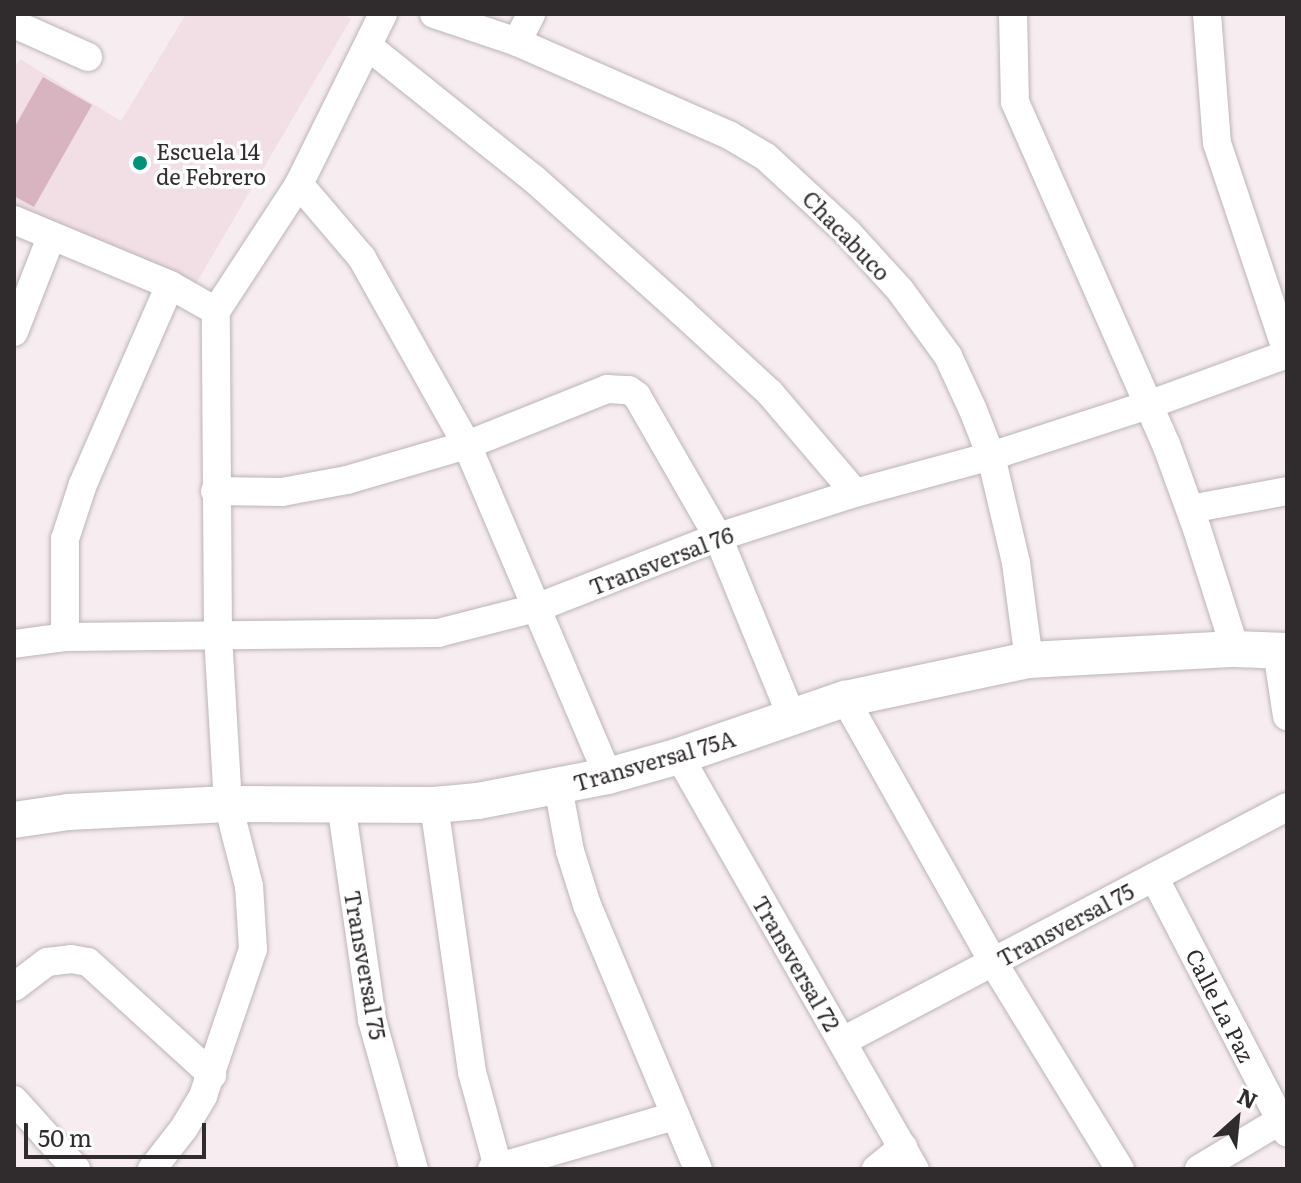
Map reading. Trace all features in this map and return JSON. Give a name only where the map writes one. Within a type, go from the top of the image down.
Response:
[{"type":"street","points":[[152,1169],[184,1128],[212,1075],[253,949],[249,886],[228,804],[218,636],[216,311],[299,184],[383,14]]},
{"type":"street","name":"Chacabuco","points":[[434,14],[517,42],[729,135],[766,157],[804,189],[900,290],[948,356],[991,456],[1016,563],[1029,660]]},
{"type":"street","points":[[517,42],[531,14]]},
{"type":"street","points":[[1013,14],[1015,102],[1148,405],[1190,509],[1235,649]]},
{"type":"street","points":[[1207,14],[1217,143],[1287,353]]},
{"type":"street","points":[[14,24],[88,57]]},
{"type":"street","points":[[369,47],[534,179],[693,322],[770,393],[855,493]]},
{"type":"street","points":[[299,184],[362,258],[467,445],[608,776]]},
{"type":"street","points":[[14,220],[170,285],[216,311]]},
{"type":"street","points":[[14,332],[51,237]]},
{"type":"street","points":[[65,637],[65,539],[83,484],[170,285]]},
{"type":"street","name":"Transversal 76","points":[[14,644],[65,637],[438,633],[536,608],[718,537],[855,493],[991,456],[1148,405],[1287,353]]},
{"type":"street","points":[[215,491],[282,492],[347,480],[467,445],[607,389],[629,390],[637,396],[718,537],[792,717]]},
{"type":"street","points":[[1190,509],[1287,491]]},
{"type":"street","name":"Transversal 75A","points":[[14,820],[68,812],[228,804],[434,805],[478,801],[608,776],[679,756],[845,699],[1029,660],[1235,649],[1282,651]]},
{"type":"street","points":[[1282,651],[1287,716]]},
{"type":"street","points":[[845,699],[993,962],[1120,1169]]},
{"type":"street","name":"Transversal 72","points":[[679,756],[909,1158]]},
{"type":"street","points":[[558,787],[570,851],[587,905],[698,1169]]},
{"type":"street","name":"Transversal 75","points":[[341,804],[372,1020],[414,1169]]},
{"type":"street","points":[[434,805],[472,1072],[495,1168],[674,1116]]},
{"type":"street","name":"Transversal 75","points":[[843,1041],[1287,807]]},
{"type":"street","name":"Calle La Paz","points":[[1154,877],[1284,1126]]},
{"type":"street","points":[[14,987],[47,962],[71,959],[88,962],[212,1075]]},
{"type":"street","points":[[14,1100],[76,1169]]},
{"type":"street","points":[[1199,1169],[1284,1126]]},
{"type":"street","points":[[876,1169],[909,1158]]},
{"type":"shaded area","name":"Escuela 14 de Febrero","points":[[186,14],[340,14],[351,19],[194,287],[14,206],[14,68],[20,59],[121,121]]},
{"type":"shaded area","points":[[43,77],[92,105],[34,207],[14,196],[14,128]]},
{"type":"place","name":"Escuela 14 de Febrero","points":[[140,163]]}]
